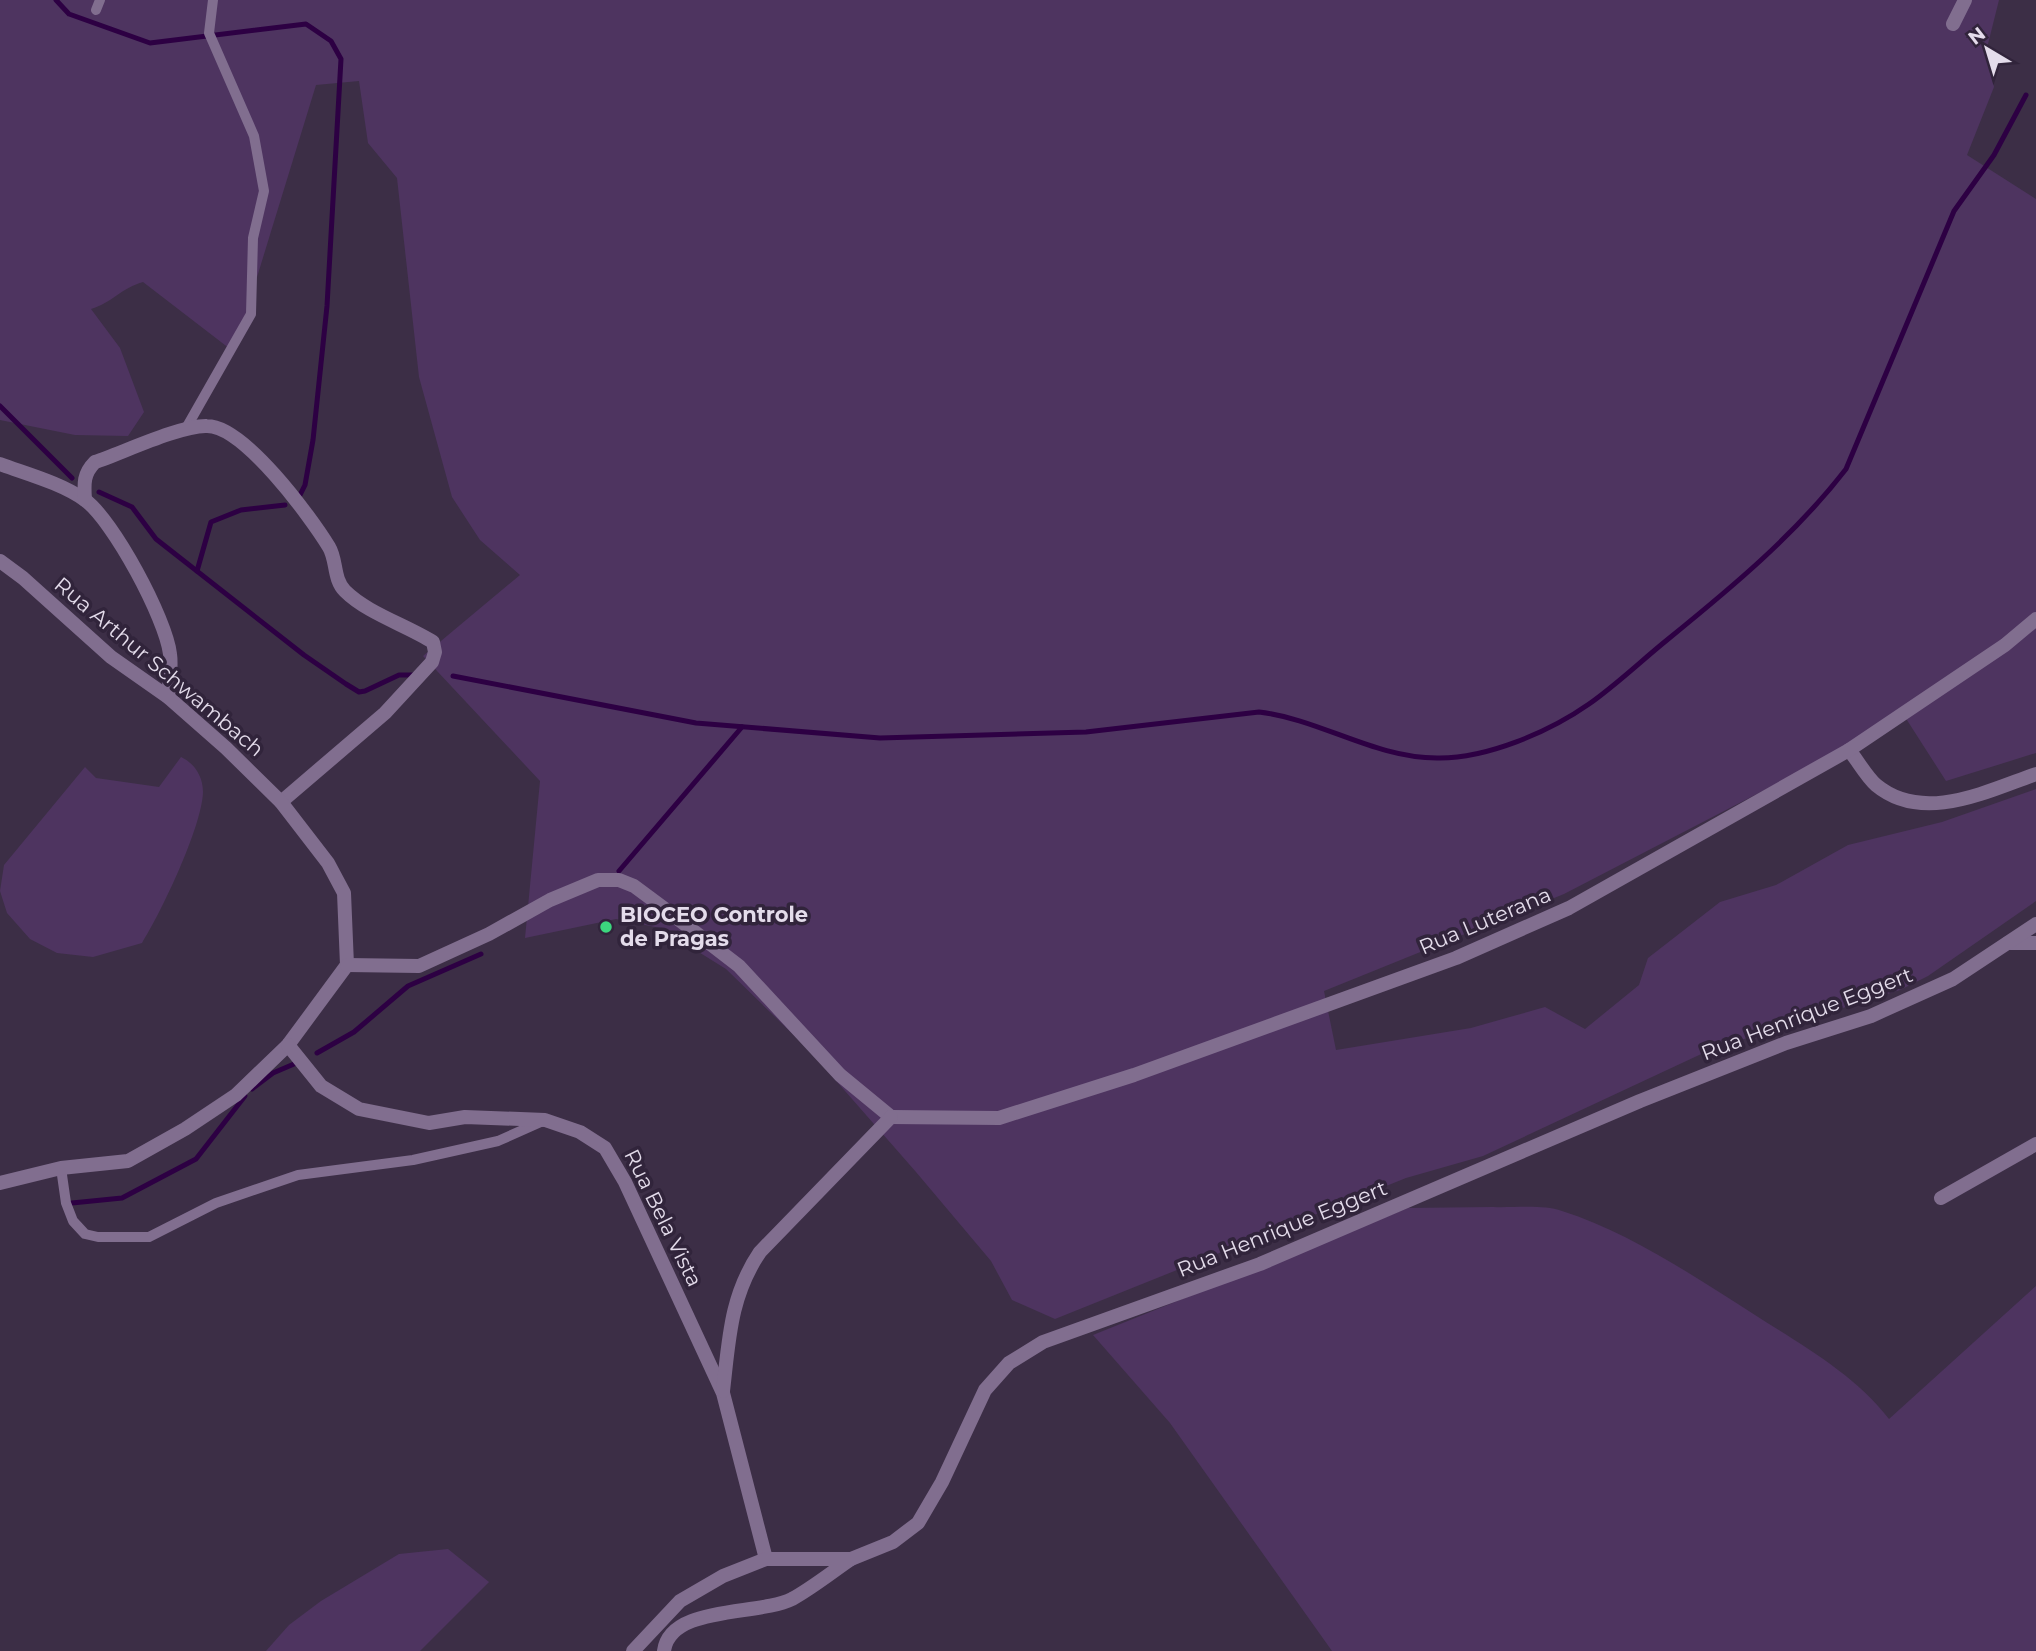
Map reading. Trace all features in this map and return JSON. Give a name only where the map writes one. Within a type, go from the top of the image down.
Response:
[{"type":"street","points":[[1954,24],[1965,0]]},
{"type":"street","points":[[85,500],[84,480],[95,462],[185,430],[207,426],[239,438],[260,458],[331,550],[343,590],[364,605],[433,642],[435,652],[432,662],[385,713],[281,802]]},
{"type":"street","points":[[0,464],[85,500],[109,527],[138,569],[170,653],[168,697]]},
{"type":"street","name":"Rua Arthur Schwambach","points":[[0,561],[23,578],[111,657],[168,697],[226,748],[281,802],[328,863],[344,893],[347,965]]},
{"type":"street","name":"Rua Luterana","points":[[891,1117],[999,1118],[1134,1075],[1456,958],[1569,908],[1849,750],[2005,645],[2036,619]]},
{"type":"street","points":[[1849,750],[1876,785],[1902,800],[1933,806],[2036,774]]},
{"type":"street","points":[[0,1183],[61,1168],[128,1161],[236,1095],[288,1045],[347,965],[419,966],[489,934],[550,900],[598,880],[619,880],[634,886],[739,966],[840,1075],[891,1117],[760,1252],[747,1270],[738,1291],[733,1315],[723,1392]]},
{"type":"street","name":"Rua Henrique Eggert","points":[[633,1651],[680,1601],[723,1576],[766,1559],[851,1559],[893,1542],[918,1523],[942,1482],[985,1390],[1009,1363],[1044,1342],[1260,1264],[1640,1101],[1786,1043],[1871,1016],[1953,979],[2036,924]]},
{"type":"street","points":[[2008,943],[2036,943]]},
{"type":"street","name":"Rua Bela Vista","points":[[288,1045],[321,1086],[359,1109],[429,1123],[465,1117],[545,1120],[580,1132],[605,1148],[625,1182],[723,1392],[766,1559]]},
{"type":"street","points":[[1941,1198],[2036,1144]]},
{"type":"street","points":[[664,1651],[666,1639],[682,1623],[790,1600],[851,1559]]},
{"type":"lane","points":[[185,430],[251,314],[253,238],[264,191],[254,136],[209,33],[213,0]]},
{"type":"lane","points":[[61,1168],[66,1202],[73,1221],[85,1234],[99,1237],[149,1237],[216,1203],[298,1175],[413,1160],[498,1141],[545,1120]]},
{"type":"shaded area","points":[[0,0],[1999,0],[1986,52],[1994,87],[1967,155],[2036,199],[2036,753],[1946,781],[1905,717],[1564,894],[1324,991],[1336,1050],[1471,1028],[1545,1007],[1585,1029],[1639,985],[1648,958],[1720,902],[1776,885],[1848,845],[1942,822],[2036,789],[2036,901],[1928,976],[1900,990],[1712,1049],[1483,1156],[1406,1178],[1055,1319],[1012,1300],[991,1261],[916,1172],[810,1051],[726,969],[660,928],[616,919],[525,938],[540,781],[423,656],[520,575],[480,540],[452,497],[419,377],[397,178],[368,143],[359,81],[316,85],[234,352],[143,282],[91,309],[120,348],[144,412],[128,436],[75,435],[0,420]]},
{"type":"shaded area","points":[[181,757],[194,766],[199,775],[203,786],[201,807],[179,869],[142,943],[93,957],[57,953],[30,939],[7,913],[0,891],[4,865],[85,767],[96,778],[159,787]]},
{"type":"shaded area","points":[[1408,1208],[1554,1209],[1588,1220],[1662,1257],[1844,1374],[1889,1419],[2036,1286],[2036,1651],[1332,1651],[1170,1423],[1093,1335]]},
{"type":"shaded area","points":[[448,1549],[489,1582],[420,1651],[266,1651],[289,1625],[321,1601],[399,1554]]},
{"type":"waterway","points":[[56,0],[69,14],[150,43],[306,24],[331,41],[341,59],[327,306],[313,440],[305,485],[300,495]]},
{"type":"waterway","points":[[453,676],[696,723],[880,738],[1086,732],[1259,712],[1304,722],[1391,752],[1414,756],[1456,757],[1516,742],[1573,714],[1619,681],[1761,560],[1806,516],[1846,469],[1954,211],[1994,155],[2026,95]]},
{"type":"waterway","points":[[0,406],[72,478]]},
{"type":"waterway","points":[[99,492],[132,507],[156,539],[304,655],[359,692],[399,675],[417,675]]},
{"type":"waterway","points":[[197,571],[211,522],[241,510],[285,505]]},
{"type":"waterway","points":[[619,871],[742,727]]},
{"type":"waterway","points":[[317,1053],[354,1032],[408,986],[481,954]]},
{"type":"waterway","points":[[252,1089],[273,1073],[294,1064]]},
{"type":"waterway","points":[[72,1203],[122,1198],[196,1159],[245,1096]]},
{"type":"place","name":"BIOCEO Controle de Pragas","points":[[606,927]]}]
